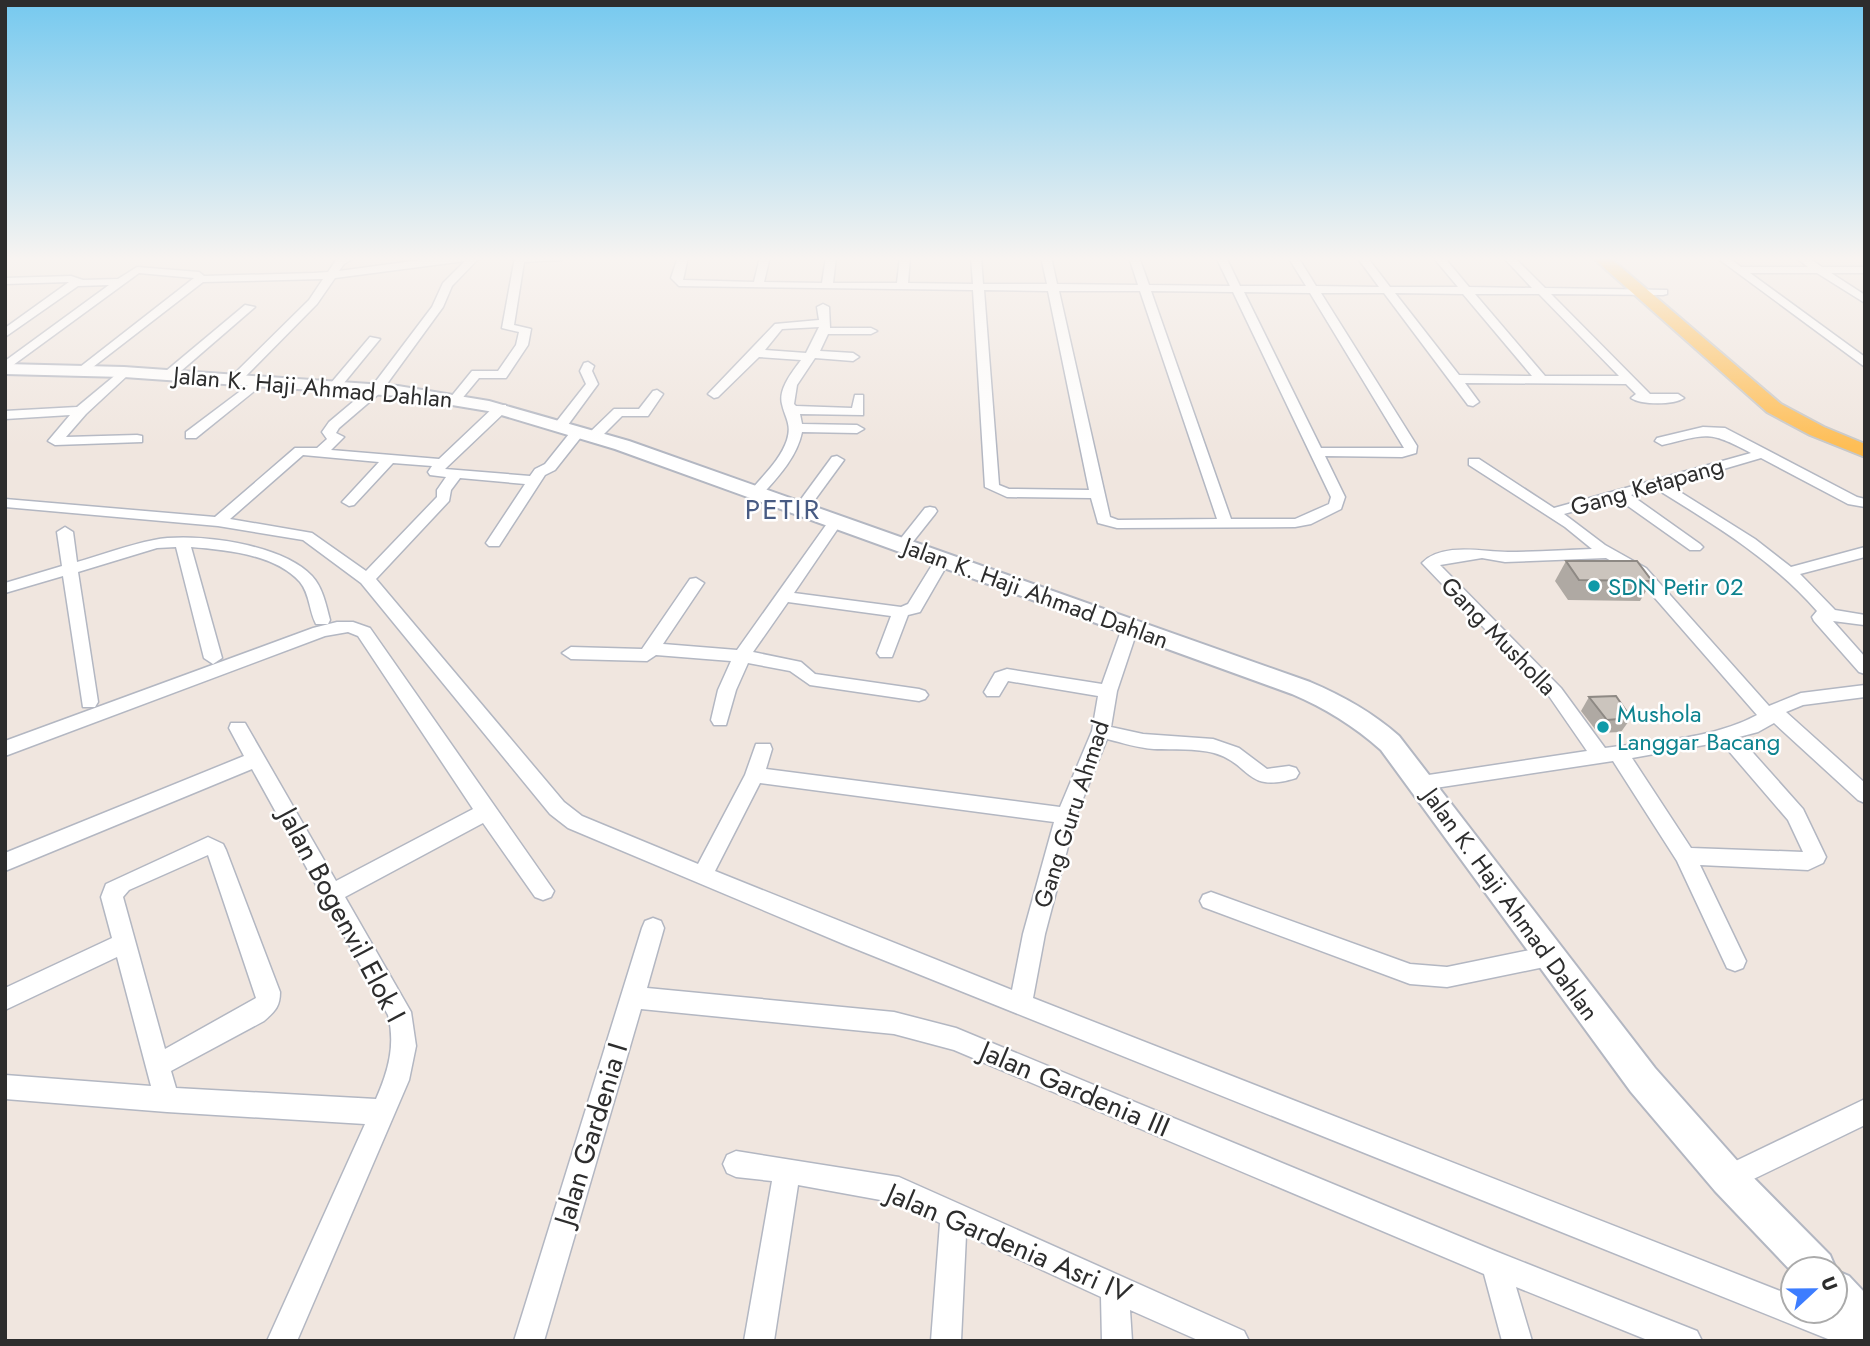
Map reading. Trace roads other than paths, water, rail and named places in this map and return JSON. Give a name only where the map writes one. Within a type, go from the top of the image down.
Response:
[{"type":"main road","points":[[1681,320],[1774,408],[1817,431],[1865,451]]},
{"type":"main road","points":[[1688,320],[1809,411],[1865,435]]},
{"type":"main road","name":"Jalan K. Haji Ahmad Dahlan","points":[[5,368],[170,374],[375,389],[456,398],[501,408],[836,521],[1301,688],[1341,706],[1376,729],[1390,743],[1643,1080],[1728,1178],[1802,1255]]},
{"type":"main road","points":[[1849,1306],[1865,1324]]},
{"type":"street","points":[[5,334],[25,320]]},
{"type":"street","points":[[5,368],[68,320]]},
{"type":"street","points":[[84,370],[148,320]]},
{"type":"street","points":[[170,374],[234,320]]},
{"type":"street","points":[[191,435],[247,380],[298,320]]},
{"type":"street","points":[[322,451],[337,437],[330,436],[329,432],[334,425],[375,389],[427,320]]},
{"type":"street","points":[[456,398],[476,374],[502,375],[522,345],[525,329],[508,328],[510,320]]},
{"type":"street","points":[[756,493],[790,452],[795,428],[793,410],[788,404],[789,392],[811,356],[824,327],[824,320]]},
{"type":"street","points":[[980,320],[992,487],[1007,493],[1095,494]]},
{"type":"street","points":[[1059,320],[1100,515],[1108,523],[1226,525],[1307,521],[1336,506],[1338,497],[1252,320]]},
{"type":"street","points":[[1155,320],[1226,525]]},
{"type":"street","points":[[1317,453],[1402,453],[1411,450],[1332,320]]},
{"type":"street","points":[[1411,320],[1473,402]]},
{"type":"street","points":[[1491,320],[1542,380]]},
{"type":"street","points":[[1570,320],[1629,380],[1642,398],[1678,398]]},
{"type":"street","points":[[1806,320],[1865,363]]},
{"type":"street","points":[[714,394],[779,326],[871,331]]},
{"type":"street","points":[[335,386],[374,339]]},
{"type":"street","points":[[756,353],[853,357]]},
{"type":"street","points":[[494,542],[541,471],[550,467],[577,432],[592,384],[586,371],[588,366]]},
{"type":"street","points":[[124,372],[80,411],[56,439],[57,443],[137,439]]},
{"type":"street","points":[[1456,379],[1629,380]]},
{"type":"street","points":[[577,432],[619,412],[643,413],[657,394]]},
{"type":"street","points":[[793,410],[858,412],[859,398]]},
{"type":"street","points":[[501,408],[435,472],[534,481]]},
{"type":"street","points":[[5,415],[80,411]]},
{"type":"street","points":[[795,428],[857,429]]},
{"type":"street","points":[[1662,441],[1714,430],[1727,433],[1853,501],[1865,503]]},
{"type":"street","points":[[218,522],[300,451],[442,463]]},
{"type":"street","name":"Gang Ketapang","points":[[1553,513],[1764,453]]},
{"type":"street","points":[[349,502],[391,457]]},
{"type":"street","points":[[801,509],[837,460]]},
{"type":"street","points":[[1474,461],[1553,513]]},
{"type":"street","points":[[367,579],[444,498],[444,490],[455,476],[454,473]]},
{"type":"street","points":[[1656,483],[1726,526],[1790,572],[1831,615]]},
{"type":"street","points":[[1620,494],[1695,547]]},
{"type":"street","points":[[5,503],[218,522],[299,533],[367,579],[565,816],[575,822],[702,876],[1779,1305]]},
{"type":"street","points":[[903,545],[930,511]]},
{"type":"street","name":"Gang Ketapang","points":[[1553,513],[1609,553],[1640,571],[1772,715],[1865,794]]},
{"type":"street","points":[[720,720],[727,690],[742,656],[836,521]]},
{"type":"street","points":[[65,532],[89,702]]},
{"type":"street","points":[[182,542],[213,658]]},
{"type":"street","points":[[5,589],[156,544],[182,542],[249,551],[281,560],[298,571],[309,583],[322,620]]},
{"type":"street","points":[[1790,572],[1865,552]]},
{"type":"street","name":"Gang Musholla","points":[[1609,553],[1505,557],[1482,553],[1446,557],[1430,563],[1541,676],[1609,754]]},
{"type":"street","points":[[784,596],[901,612],[914,608],[942,560]]},
{"type":"street","points":[[571,653],[644,655],[653,649],[696,583]]},
{"type":"street","points":[[887,653],[901,612]]},
{"type":"street","points":[[1864,620],[1824,614],[1820,617],[1865,668]]},
{"type":"street","points":[[5,749],[319,632],[341,626],[355,626],[364,632],[543,891]]},
{"type":"street","name":"Gang Guru Ahmad","points":[[1021,1002],[1034,934],[1066,816],[1101,731],[1108,691],[1130,628]]},
{"type":"street","points":[[653,649],[742,656],[795,666],[810,679],[919,695]]},
{"type":"street","points":[[993,692],[1001,677],[1007,675],[1108,691]]},
{"type":"street","points":[[1422,783],[1726,735],[1751,727],[1772,715],[1778,708],[1801,699],[1865,691]]},
{"type":"street","name":"Jalan Bogenvil Elok I","points":[[238,728],[334,893],[399,1012],[404,1027],[403,1059],[383,1112],[282,1341]]},
{"type":"street","points":[[1101,731],[1142,741],[1215,746],[1239,757],[1259,775],[1269,779],[1289,773]]},
{"type":"street","points":[[1685,856],[1808,861],[1816,857],[1796,816],[1726,735]]},
{"type":"street","points":[[702,876],[755,775],[763,750]]},
{"type":"street","points":[[1609,754],[1685,856],[1735,961]]},
{"type":"street","points":[[5,862],[257,759]]},
{"type":"street","points":[[755,775],[1066,816]]},
{"type":"street","points":[[334,893],[486,812]]},
{"type":"street","points":[[157,1066],[256,1013],[268,1003],[268,992],[216,849],[208,845],[122,884],[114,890],[112,897],[157,1066],[167,1100]]},
{"type":"street","points":[[1211,901],[1410,974],[1447,977],[1549,956]]},
{"type":"street","name":"Jalan Gardenia I","points":[[529,1341],[653,928]]},
{"type":"street","points":[[5,999],[124,943]]},
{"type":"street","name":"Jalan Gardenia III","points":[[632,996],[894,1023],[946,1036],[1495,1265],[1687,1341]]},
{"type":"street","points":[[5,1087],[167,1100],[383,1112]]},
{"type":"street","points":[[1728,1178],[1865,1112]]},
{"type":"street","name":"Jalan Gardenia Asri IV","points":[[736,1164],[787,1170],[898,1190],[1234,1341]]},
{"type":"street","points":[[759,1341],[787,1170]]},
{"type":"street","points":[[946,1341],[954,1215]]},
{"type":"street","points":[[1495,1265],[1517,1341]]},
{"type":"street","points":[[1115,1289],[1117,1341]]},
{"type":"street","points":[[1830,1325],[1865,1339]]},
{"type":"place","name":"SDN Petir 02","points":[[1594,586]]},
{"type":"place","name":"Mushola Langgar Bacang","points":[[1603,727]]},
{"type":"district","name":"PETIR","points":[[783,509]]}]
